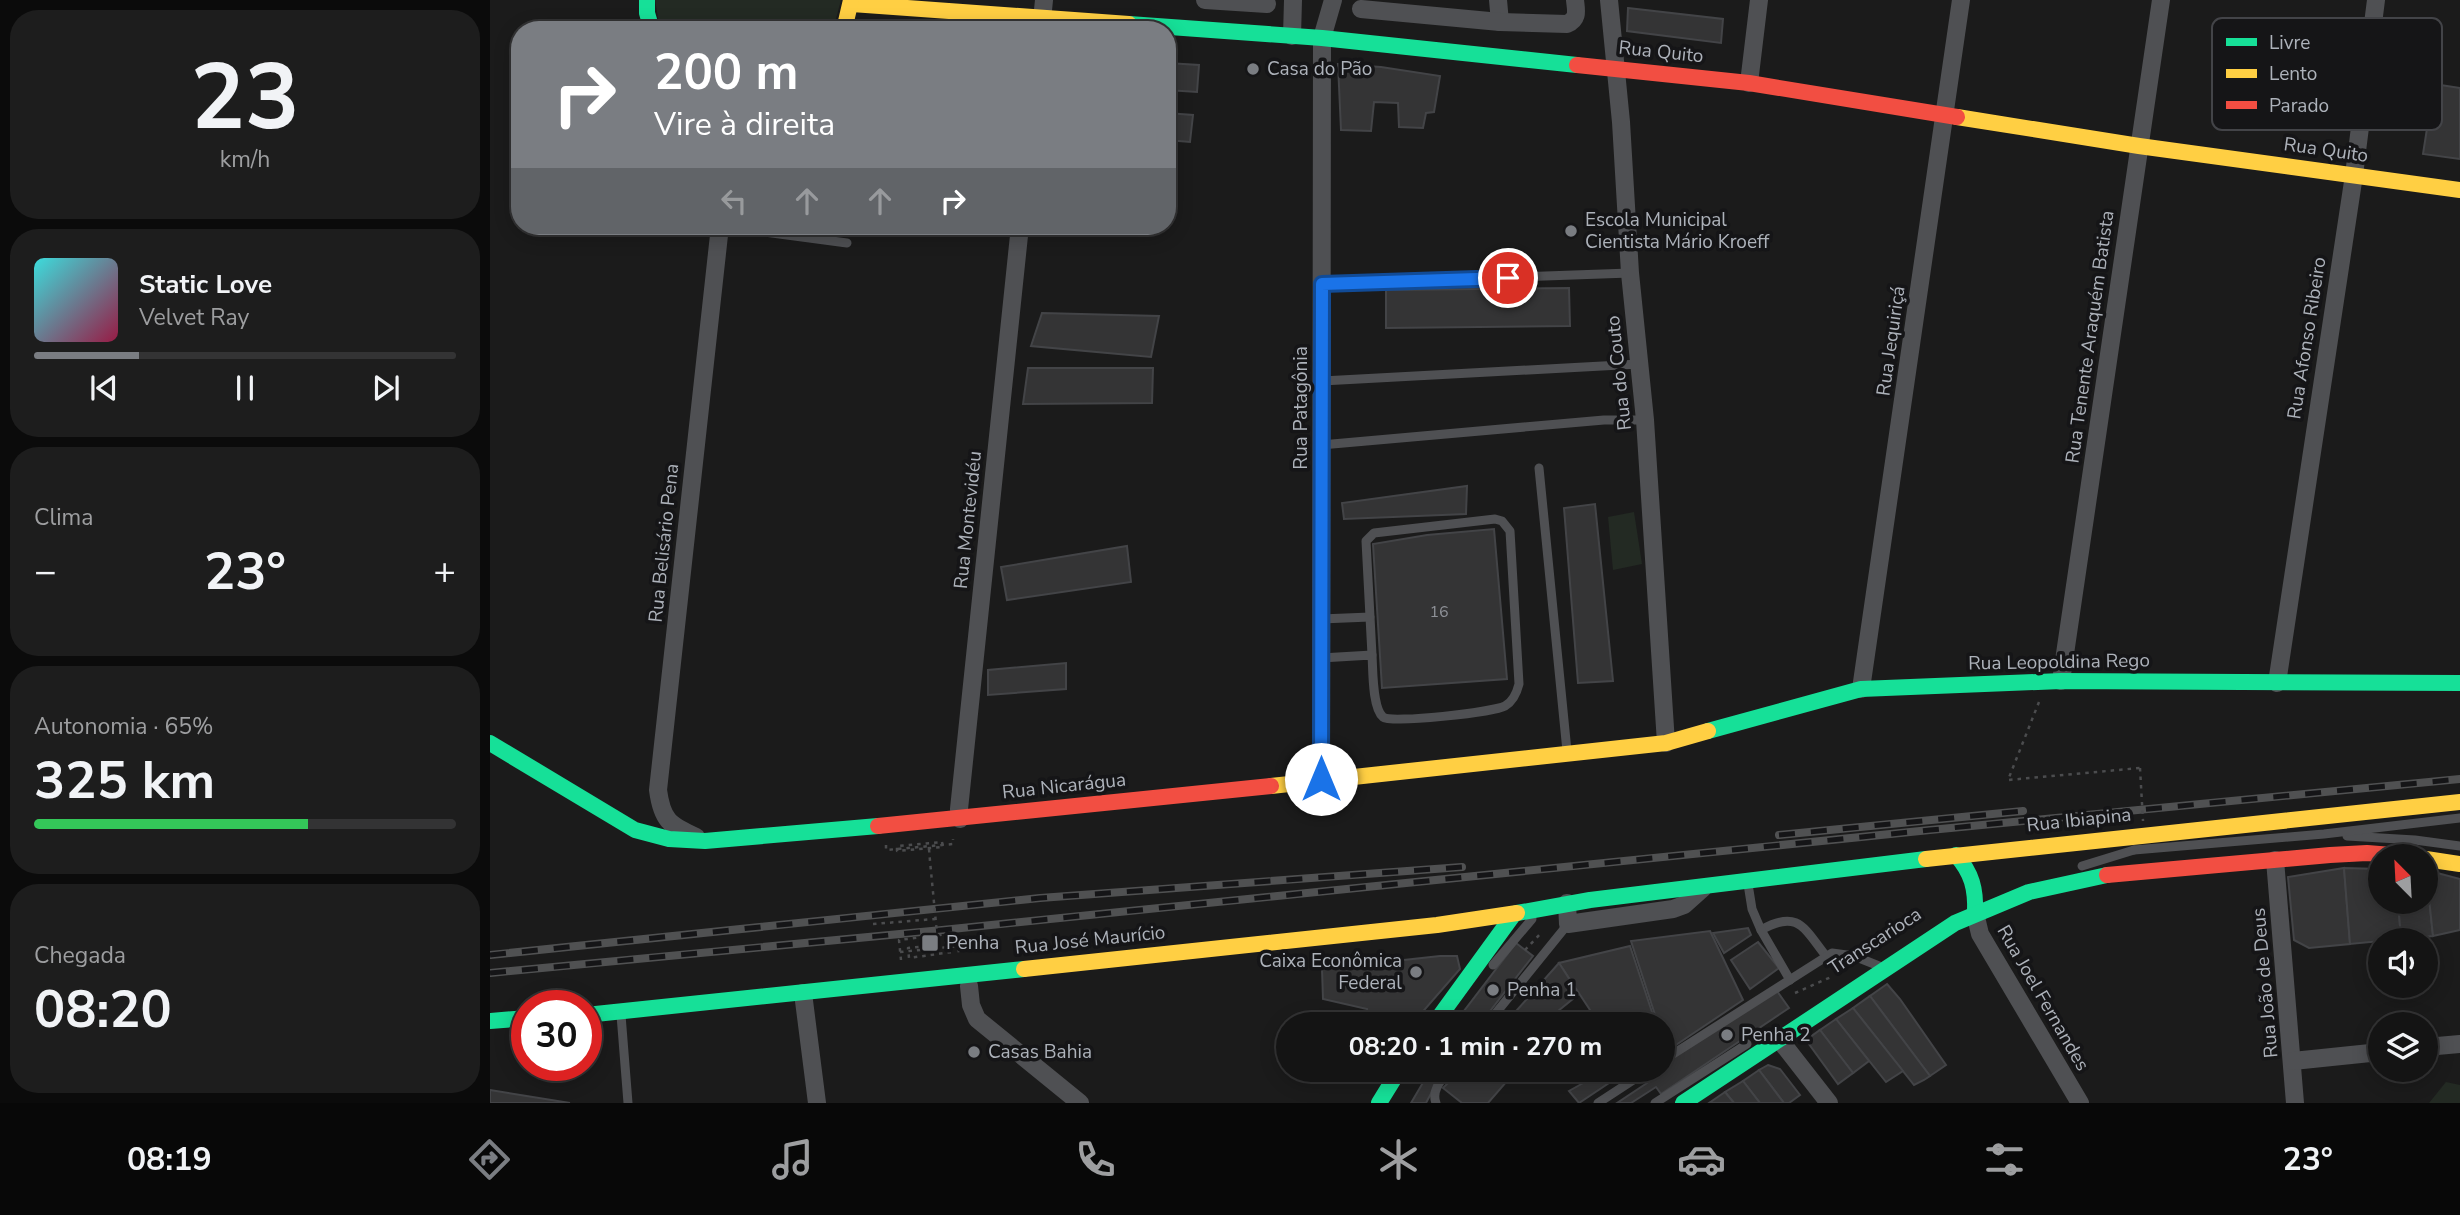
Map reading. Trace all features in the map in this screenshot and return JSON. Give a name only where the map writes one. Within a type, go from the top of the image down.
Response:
[{"type":"main road","points":[[647,0],[649,21]]},
{"type":"main road","points":[[847,21],[852,2]]},
{"type":"main road","name":"Rua Quito","points":[[852,2],[1113,21]]},
{"type":"main road","name":"Rua Quito","points":[[1176,26],[1322,38],[1749,83],[2140,146],[2460,190]]},
{"type":"main road","name":"Rua Leopoldina Rego","points":[[1666,743],[1861,689],[2042,681],[2460,683]]},
{"type":"main road","name":"Rua Nicarágua","points":[[490,743],[635,830],[654,838],[674,841],[705,841],[960,819],[1666,743]]},
{"type":"main road","name":"Rua Ibiapina","points":[[1514,914],[1567,903],[1956,855],[2460,802]]},
{"type":"main road","points":[[1683,1103],[1779,1039],[1877,964],[1955,923],[1976,904],[2105,875],[2368,854]]},
{"type":"main road","points":[[1956,855],[1972,877],[1976,889],[1976,904]]},
{"type":"main road","points":[[2438,861],[2460,864]]},
{"type":"main road","points":[[1443,1012],[1514,914]]},
{"type":"main road","name":"Rua José Maurício","points":[[602,1014],[1514,914]]},
{"type":"main road","points":[[490,1021],[511,1019]]},
{"type":"main road","points":[[1380,1103],[1392,1082]]},
{"type":"street","points":[[1205,0],[1267,4]]},
{"type":"street","points":[[1292,36],[1293,0]]},
{"type":"street","name":"Rua Patagônia","points":[[1321,779],[1322,38],[1333,0]]},
{"type":"street","points":[[1498,0],[1500,22]]},
{"type":"street","points":[[1361,9],[1500,22],[1567,24],[1573,22],[1576,16],[1575,0]]},
{"type":"street","name":"Rua do Couto","points":[[1609,0],[1630,273],[1645,420],[1666,743]]},
{"type":"street","points":[[1749,83],[1759,0]]},
{"type":"street","name":"Rua Jequiriçá","points":[[1861,689],[1961,0]]},
{"type":"street","name":"Rua Tenente Araquém Batista","points":[[2062,681],[2161,0]]},
{"type":"street","name":"Rua Afonso Ribeiro","points":[[2374,18],[2376,0]]},
{"type":"street","name":"Rua Afonso Ribeiro","points":[[2277,683],[2360,130]]},
{"type":"street","name":"Rua Belisário Pena","points":[[705,841],[667,821],[660,806],[658,790],[719,235]]},
{"type":"street","name":"Rua Montevidéu","points":[[960,819],[1019,235]]},
{"type":"street","name":"Rua João de Deus","points":[[2275,860],[2295,1103]]},
{"type":"street","name":"Rua Ibiapina","points":[[1568,924],[1673,909],[1684,905],[1703,888]]},
{"type":"street","points":[[1567,903],[1568,924]]},
{"type":"street","name":"Rua Joel Fernandes","points":[[1976,904],[1980,933],[2080,1103]]},
{"type":"street","points":[[969,986],[971,1005],[977,1019],[1080,1103]]},
{"type":"street","points":[[803,993],[817,1103]]},
{"type":"street","points":[[1779,1039],[1829,1103]]},
{"type":"street","points":[[2438,1046],[2460,1044]]},
{"type":"street","points":[[2293,1061],[2368,1053]]},
{"type":"lane","points":[[787,235],[847,243]]},
{"type":"lane","points":[[1322,284],[1630,273]]},
{"type":"lane","points":[[1322,381],[1639,364]]},
{"type":"lane","points":[[1321,444],[1604,420],[1645,420]]},
{"type":"lane","points":[[1539,468],[1567,753]]},
{"type":"lane","points":[[1495,519],[1502,521],[1510,531],[1519,684],[1512,701],[1504,707],[1388,721],[1381,716],[1376,705],[1372,655],[1366,541],[1369,536],[1374,533],[1495,519]]},
{"type":"lane","points":[[1321,619],[1370,617]]},
{"type":"lane","points":[[1321,658],[1372,655]]},
{"type":"lane","points":[[2083,855],[2324,834],[2460,818]]},
{"type":"lane","points":[[2324,834],[2460,846]]},
{"type":"lane","points":[[2076,867],[2134,850]]},
{"type":"lane","points":[[1956,855],[1994,863]]},
{"type":"lane","points":[[1748,882],[1752,909],[1790,980]]},
{"type":"lane","points":[[1488,972],[1542,909]]},
{"type":"lane","points":[[1761,930],[1780,921],[1790,920],[1808,933],[1826,956]]},
{"type":"lane","points":[[1497,1012],[1568,924]]},
{"type":"lane","points":[[1675,1053],[1832,953],[1844,953],[1877,964]]},
{"type":"lane","points":[[1455,1012],[1461,1003]]},
{"type":"lane","points":[[621,1013],[628,1103]]},
{"type":"lane","points":[[1655,1103],[1759,1036]]},
{"type":"lane","points":[[1436,1103],[1434,1096],[1441,1082]]},
{"type":"lane","points":[[1598,1103],[1630,1082]]},
{"type":"path","points":[[2042,681],[2041,697],[2008,780],[2140,768],[2143,821]]},
{"type":"path","points":[[886,850],[920,845],[942,842],[943,847],[897,851],[897,846],[920,845],[953,844]]},
{"type":"path","points":[[929,849],[938,944]]},
{"type":"path","points":[[873,924],[935,919]]},
{"type":"path","points":[[1525,950],[1542,932]]},
{"type":"path","points":[[958,946],[900,952],[899,940],[956,933],[958,946],[959,956]]},
{"type":"path","points":[[950,942],[952,952],[931,954],[909,958],[908,948],[950,942]]},
{"type":"path","points":[[930,949],[931,954]]},
{"type":"path","points":[[1796,993],[1831,976]]},
{"type":"shaded area","points":[[655,0],[841,0],[835,21],[658,21]]},
{"type":"shaded area","points":[[1634,512],[1642,564],[1613,570],[1608,517]]},
{"type":"shaded area","points":[[2446,1082],[2460,1085],[2460,1103],[2429,1103]]},
{"type":"building","points":[[1628,8],[1723,19],[1721,43],[1627,31]]},
{"type":"building","points":[[1176,64],[1199,65],[1197,92],[1176,91]]},
{"type":"building","points":[[1338,64],[1440,76],[1434,112],[1426,113],[1423,128],[1399,127],[1398,103],[1374,102],[1371,131],[1341,130]]},
{"type":"building","points":[[2442,85],[2460,88],[2460,159],[2423,154],[2427,130],[2442,130]]},
{"type":"building","points":[[1176,114],[1193,115],[1190,142],[1176,141]]},
{"type":"building","points":[[1569,288],[1570,326],[1386,328],[1386,290]]},
{"type":"building","points":[[1042,313],[1159,316],[1151,357],[1031,346]]},
{"type":"building","points":[[1028,368],[1153,368],[1152,403],[1023,404]]},
{"type":"building","points":[[1467,486],[1466,514],[1344,519],[1342,503]]},
{"type":"building","points":[[1595,504],[1613,681],[1578,683],[1564,508]]},
{"type":"building","points":[[1494,529],[1507,679],[1382,688],[1373,544],[1427,535]]},
{"type":"building","points":[[1127,546],[1131,582],[1007,600],[1001,567]]},
{"type":"building","points":[[1066,663],[1066,689],[988,695],[988,670]]},
{"type":"building","points":[[2344,868],[2350,944],[2309,948],[2294,940],[2288,877]]},
{"type":"building","points":[[2344,868],[2368,869],[2368,914],[2399,914],[2400,928],[2368,928],[2368,942],[2350,944]]},
{"type":"building","points":[[2438,873],[2460,879],[2460,930],[2438,935],[2438,928],[2432,928],[2431,914],[2438,914]]},
{"type":"building","points":[[2399,914],[2431,914],[2432,928],[2400,928]]},
{"type":"building","points":[[1748,928],[1751,935],[1724,953],[1713,933]]},
{"type":"building","points":[[1710,931],[1743,1000],[1675,1046],[1675,1012],[1654,1012],[1631,941]]},
{"type":"building","points":[[1758,942],[1779,968],[1750,989],[1731,960]]},
{"type":"building","name":"Penha 1","points":[[1516,943],[1533,956],[1489,1012],[1463,1012]]},
{"type":"building","points":[[1630,946],[1652,1012],[1591,1012],[1559,963]]},
{"type":"building","points":[[1457,956],[1460,969],[1422,1012],[1367,1012],[1367,1009],[1323,999],[1322,969]]},
{"type":"building","points":[[1559,963],[1579,994],[1557,1012],[1517,1010]]},
{"type":"building","points":[[1887,984],[1946,1065],[1930,1076],[1870,996]]},
{"type":"building","name":"Penha 2","points":[[1777,991],[1789,1008],[1661,1094],[1656,1087],[1631,1103],[1617,1103],[1648,1082],[1675,1082],[1675,1054]]},
{"type":"building","points":[[1870,996],[1930,1076],[1914,1085],[1853,1008]]},
{"type":"building","points":[[1853,1008],[1903,1071],[1886,1082],[1836,1019]]},
{"type":"building","points":[[1836,1019],[1869,1061],[1853,1073],[1820,1030]]},
{"type":"building","points":[[1820,1030],[1853,1073],[1838,1084],[1806,1040]]},
{"type":"building","points":[[1768,1065],[1780,1069],[1800,1095],[1789,1103],[1784,1103],[1759,1070]]},
{"type":"building","points":[[1759,1070],[1784,1103],[1760,1103],[1743,1081]]},
{"type":"building","points":[[1743,1081],[1760,1103],[1734,1103],[1725,1092]]},
{"type":"building","points":[[1423,1082],[1437,1082],[1426,1103],[1411,1103]]},
{"type":"building","points":[[1449,1082],[1506,1082],[1488,1103],[1462,1103],[1443,1088]]},
{"type":"building","points":[[1585,1082],[1610,1082],[1579,1103],[1569,1091]]},
{"type":"building","points":[[490,1090],[570,1103],[490,1103]]},
{"type":"building","points":[[1725,1092],[1734,1103],[1709,1103]]},
{"type":"railway","points":[[490,973],[2460,779]]},
{"type":"railway","points":[[1779,835],[2023,811]]},
{"type":"railway","points":[[490,955],[1040,898],[1462,867]]},
{"type":"traffic: fast","points":[[647,0],[649,21]]},
{"type":"traffic: fast","points":[[1176,27],[1322,38],[1577,65]]},
{"type":"traffic: fast","points":[[1708,731],[1861,689],[2061,681],[2460,683]]},
{"type":"traffic: fast","points":[[490,743],[635,830],[669,839],[705,841],[878,826]]},
{"type":"traffic: fast","points":[[1956,855],[1972,882],[1975,913]]},
{"type":"traffic: fast","points":[[1517,913],[1590,900],[1926,859]]},
{"type":"traffic: fast","points":[[1683,1103],[1955,923],[2029,892],[2107,875]]},
{"type":"traffic: fast","points":[[1443,1012],[1514,914]]},
{"type":"traffic: fast","points":[[602,1013],[1024,969]]},
{"type":"traffic: fast","points":[[490,1021],[511,1019]]},
{"type":"traffic: fast","points":[[1379,1103],[1392,1082]]},
{"type":"traffic: slow","points":[[846,21],[851,0]]},
{"type":"traffic: slow","points":[[852,4],[1087,21]]},
{"type":"traffic: slow","points":[[1957,117],[2139,146],[2460,190]]},
{"type":"traffic: slow","points":[[1271,786],[1666,743],[1708,731]]},
{"type":"traffic: slow","points":[[1926,859],[2460,802]]},
{"type":"traffic: slow","points":[[2438,861],[2460,864]]},
{"type":"traffic: slow","points":[[1024,969],[1437,925],[1517,913]]},
{"type":"traffic: jam","points":[[1577,65],[1749,83],[1957,117]]},
{"type":"traffic: jam","points":[[878,826],[1271,786]]},
{"type":"traffic: jam","points":[[2107,875],[2368,853]]},
{"type":"place","name":"Casa do Pão","points":[[1253,69]]},
{"type":"place","name":"Escola Municipal Cientista Mário Kroeff","points":[[1571,231]]},
{"type":"place","name":"Penha","points":[[930,943]]},
{"type":"place","name":"Caixa Econômica Federal","points":[[1416,972]]},
{"type":"place","name":"Penha 1","points":[[1493,990]]},
{"type":"place","name":"Penha 2","points":[[1727,1035]]},
{"type":"place","name":"Casas Bahia","points":[[974,1052]]},
{"type":"route","points":[[1321,779],[1322,284],[1508,278]]}]
